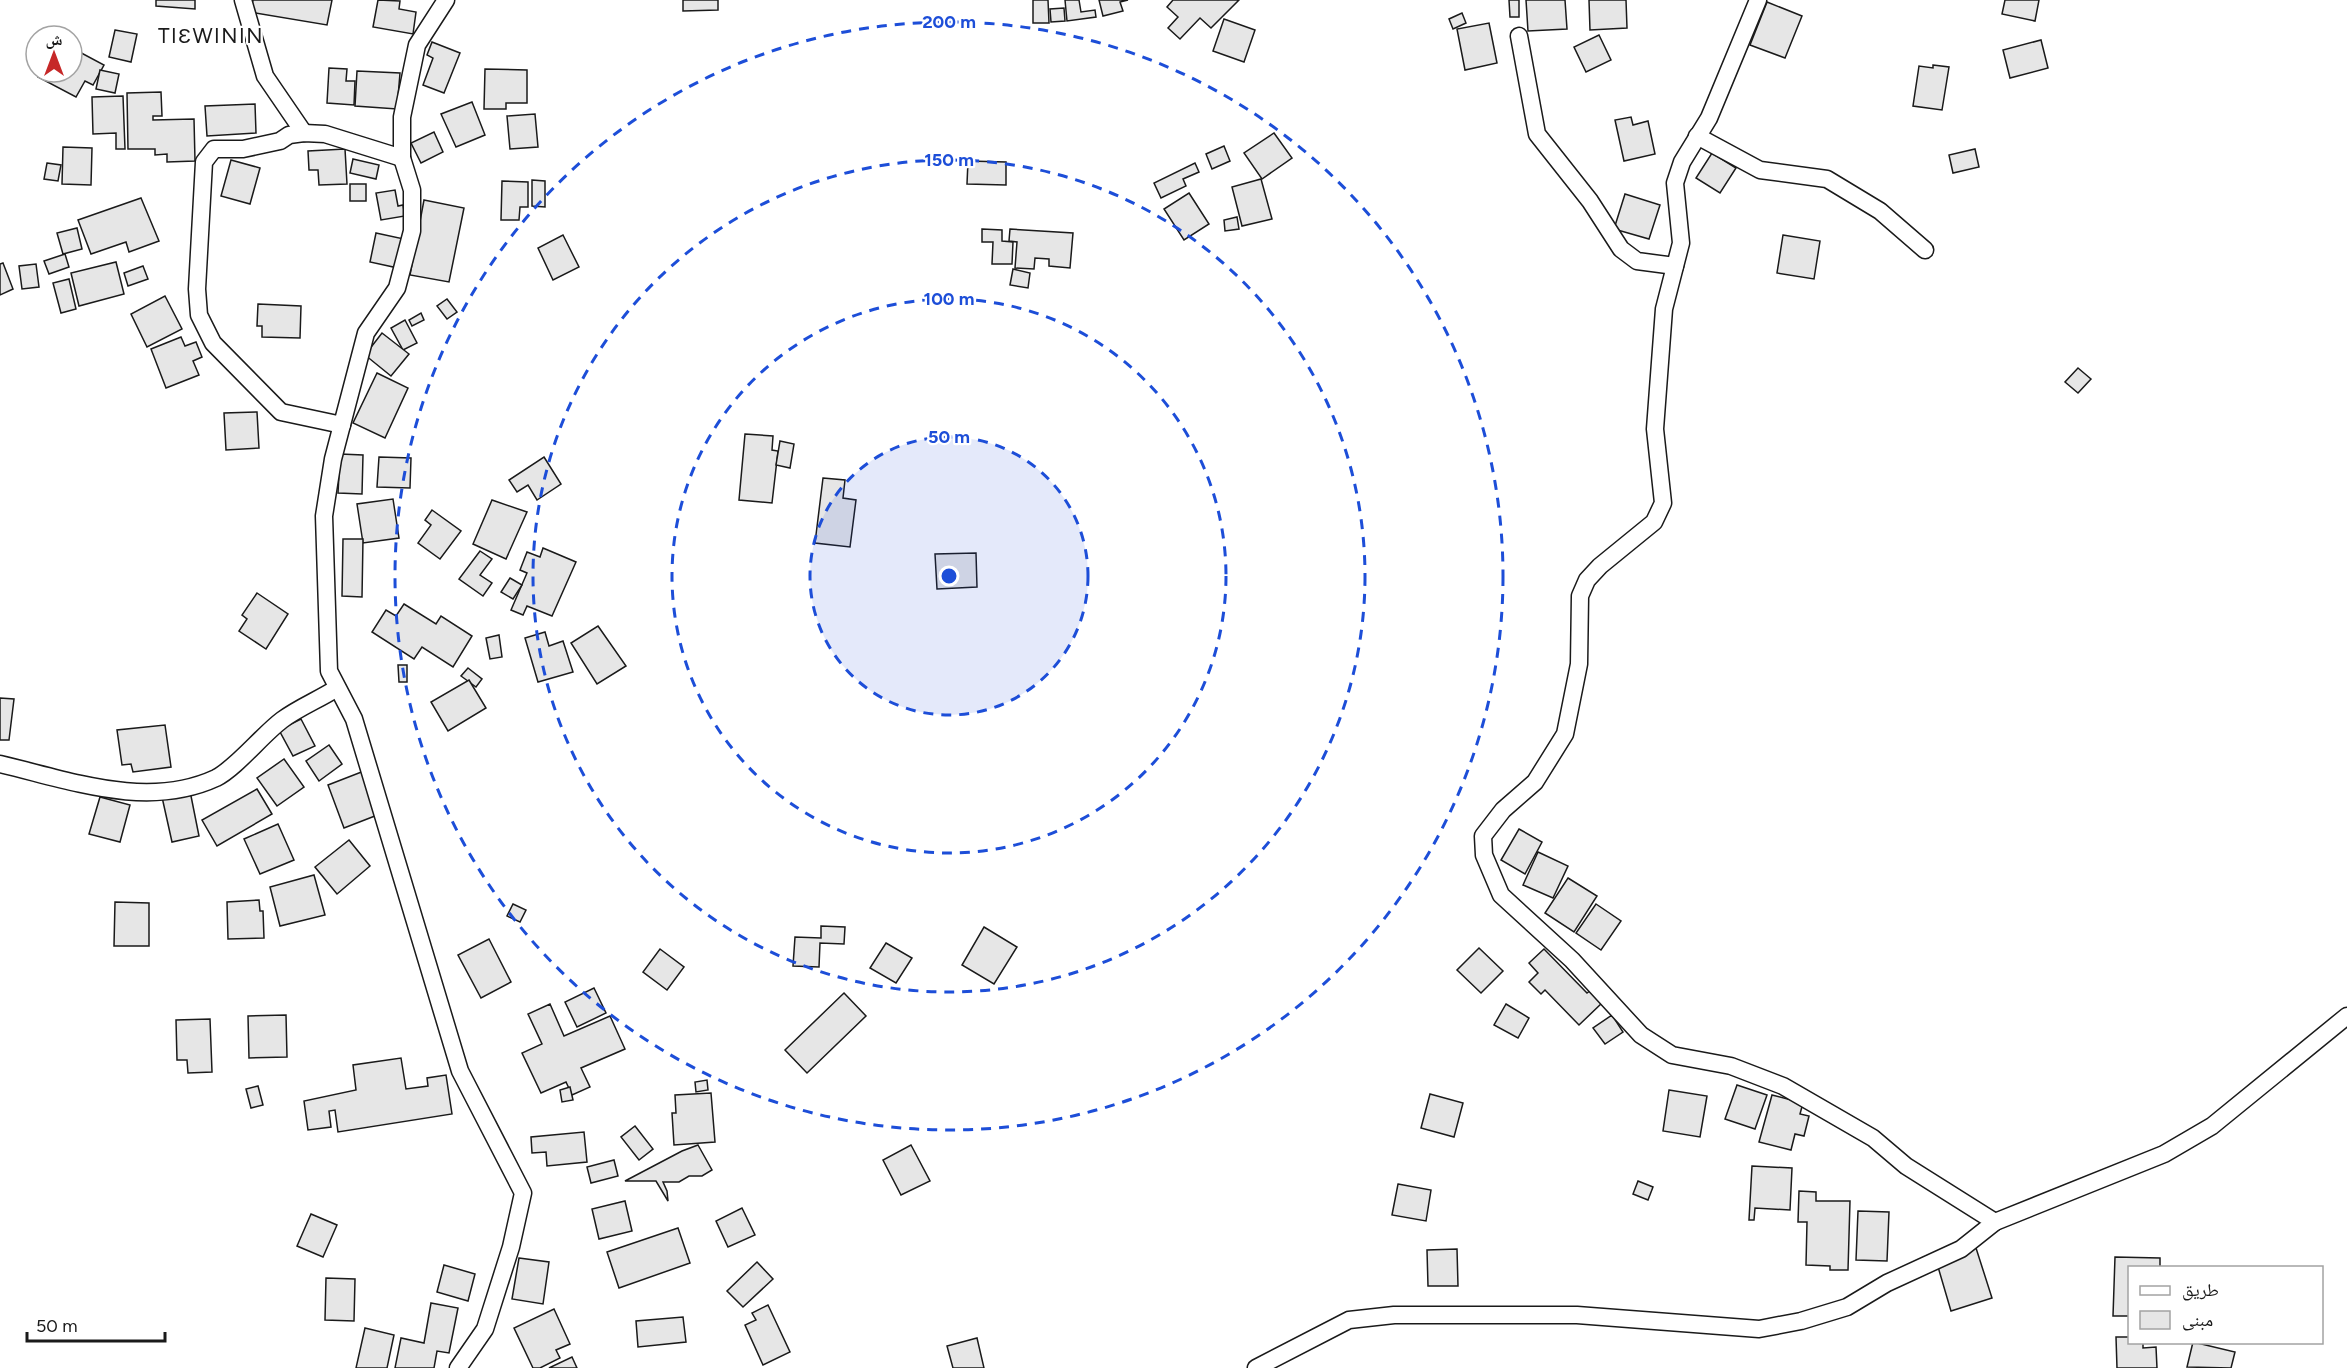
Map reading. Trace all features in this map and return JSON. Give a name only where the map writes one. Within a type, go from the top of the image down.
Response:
[{"type":"street","points":[[243,0],[265,76],[304,133]]},
{"type":"street","points":[[446,0],[417,45],[402,117],[402,158],[412,190],[412,231],[397,288],[366,333],[342,425],[324,516],[329,671],[354,719],[460,1071],[523,1194],[511,1247],[485,1329],[458,1368]]},
{"type":"street","points":[[1758,0],[1709,118],[1682,162],[1675,183],[1681,243],[1664,309],[1655,429],[1663,503],[1654,522],[1600,566],[1587,580],[1580,596],[1579,664],[1565,734],[1536,782],[1503,810],[1483,836],[1484,855],[1502,895],[1572,960],[1641,1035],[1672,1055],[1731,1066],[1783,1086],[1873,1138],[1906,1166],[1995,1222]]},
{"type":"street","points":[[1519,36],[1537,134],[1590,201],[1622,249],[1637,261],[1675,266]]},
{"type":"street","points":[[342,425],[281,412],[213,343],[199,315],[197,289],[204,162],[214,149],[243,149],[280,141],[289,135],[304,133],[325,134],[402,158]]},
{"type":"street","points":[[1697,136],[1760,170],[1827,179],[1880,211],[1925,250]]},
{"type":"street","points":[[0,764],[79,784],[132,793],[183,790],[218,777],[283,719],[337,688]]},
{"type":"street","points":[[1256,1368],[1349,1320],[1394,1315],[1577,1315],[1759,1329],[1801,1321],[1847,1307],[1887,1283],[1960,1250],[1995,1222],[2163,1154],[2212,1126],[2347,1016]]},
{"type":"building","points":[[156,0],[195,0],[195,9],[156,6]]},
{"type":"building","points":[[253,0],[332,0],[327,25],[250,12]]},
{"type":"building","points":[[378,0],[400,1],[399,9],[416,12],[413,34],[373,27]]},
{"type":"building","points":[[683,0],[718,0],[718,10],[683,11]]},
{"type":"building","points":[[1033,0],[1048,0],[1049,23],[1033,23]]},
{"type":"building","points":[[1065,0],[1079,0],[1081,12],[1095,10],[1096,17],[1067,21]]},
{"type":"building","points":[[1099,0],[1128,0],[1120,2],[1123,11],[1103,16]]},
{"type":"building","points":[[1173,0],[1239,0],[1211,28],[1200,18],[1180,39],[1168,28],[1178,17],[1167,7]]},
{"type":"building","points":[[1509,0],[1519,0],[1519,17],[1510,17]]},
{"type":"building","points":[[1526,0],[1565,0],[1567,29],[1528,31]]},
{"type":"building","points":[[1589,0],[1626,0],[1627,28],[1590,30]]},
{"type":"building","points":[[2005,0],[2039,0],[2035,21],[2002,14]]},
{"type":"building","points":[[1767,2],[1802,16],[1785,58],[1750,45]]},
{"type":"building","points":[[1064,8],[1065,21],[1051,22],[1050,9]]},
{"type":"building","points":[[1462,13],[1466,23],[1453,29],[1449,19]]},
{"type":"building","points":[[1224,19],[1255,30],[1244,62],[1213,51]]},
{"type":"building","points":[[1489,23],[1497,63],[1465,70],[1457,29]]},
{"type":"building","points":[[115,30],[137,34],[131,62],[109,57]]},
{"type":"building","points":[[1599,35],[1611,60],[1586,72],[1574,47]]},
{"type":"building","points":[[2041,40],[2048,68],[2010,78],[2003,50]]},
{"type":"building","points":[[432,42],[460,53],[444,93],[423,85],[433,58],[427,55]]},
{"type":"building","points":[[84,54],[104,65],[93,85],[85,81],[84,83]]},
{"type":"building","points":[[1933,65],[1949,67],[1942,110],[1913,106],[1919,66],[1933,68]]},
{"type":"building","points":[[329,68],[347,69],[346,81],[355,81],[354,105],[327,103]]},
{"type":"building","points":[[485,69],[527,70],[527,103],[506,103],[506,109],[484,109]]},
{"type":"building","points":[[100,70],[119,74],[115,93],[96,89]]},
{"type":"building","points":[[357,71],[400,73],[397,109],[355,106]]},
{"type":"building","points":[[51,84],[83,84],[76,97]]},
{"type":"building","points":[[161,92],[162,116],[153,116],[153,120],[194,119],[195,161],[167,162],[167,154],[155,155],[155,149],[128,149],[127,93]]},
{"type":"building","points":[[123,96],[125,149],[116,149],[116,133],[93,134],[92,97]]},
{"type":"building","points":[[472,102],[485,135],[456,147],[441,114]]},
{"type":"building","points":[[255,104],[256,133],[207,136],[205,106]]},
{"type":"building","points":[[535,114],[538,147],[510,149],[507,116]]},
{"type":"building","points":[[1631,117],[1633,125],[1648,121],[1655,154],[1624,161],[1615,120]]},
{"type":"building","points":[[434,132],[443,152],[421,163],[411,143]]},
{"type":"building","points":[[1274,133],[1292,158],[1262,179],[1244,153]]},
{"type":"building","points":[[1224,146],[1230,161],[1212,169],[1206,154]]},
{"type":"building","points":[[63,147],[92,148],[91,185],[62,184]]},
{"type":"building","points":[[345,149],[347,184],[319,185],[318,170],[309,170],[308,151]]},
{"type":"building","points":[[1975,149],[1979,167],[1953,173],[1949,155]]},
{"type":"building","points":[[1712,153],[1736,168],[1720,193],[1696,178]]},
{"type":"building","points":[[353,159],[379,165],[376,179],[350,173]]},
{"type":"building","points":[[231,160],[260,168],[250,204],[221,196]]},
{"type":"building","points":[[968,161],[1006,162],[1006,185],[967,184]]},
{"type":"building","points":[[47,163],[61,165],[58,181],[44,179]]},
{"type":"building","points":[[1195,163],[1199,172],[1183,179],[1186,186],[1161,198],[1154,183]]},
{"type":"building","points":[[1261,179],[1272,219],[1242,226],[1232,187]]},
{"type":"building","points":[[532,180],[545,181],[545,207],[532,206]]},
{"type":"building","points":[[502,181],[528,182],[528,207],[520,207],[519,220],[501,220]]},
{"type":"building","points":[[350,184],[366,184],[366,201],[350,201]]},
{"type":"building","points":[[395,190],[398,206],[403,205],[405,216],[381,220],[376,193]]},
{"type":"building","points":[[1189,193],[1209,224],[1184,240],[1164,209]]},
{"type":"building","points":[[1625,194],[1660,205],[1649,239],[1614,229]]},
{"type":"building","points":[[141,198],[159,241],[129,252],[126,242],[91,254],[78,220]]},
{"type":"building","points":[[424,200],[464,208],[449,282],[410,275]]},
{"type":"building","points":[[1237,217],[1239,229],[1225,231],[1224,220]]},
{"type":"building","points":[[77,228],[82,249],[63,254],[57,233]]},
{"type":"building","points":[[982,229],[1002,230],[1002,241],[1013,242],[1012,264],[992,264],[993,242],[982,242]]},
{"type":"building","points":[[1010,229],[1073,233],[1070,268],[1049,266],[1049,259],[1035,258],[1034,269],[1015,268],[1017,242],[1009,241]]},
{"type":"building","points":[[376,233],[404,239],[398,268],[370,262]]},
{"type":"building","points":[[563,235],[579,267],[553,280],[538,248]]},
{"type":"building","points":[[1783,235],[1820,241],[1814,279],[1777,273]]},
{"type":"building","points":[[65,254],[69,267],[49,274],[44,261]]},
{"type":"building","points":[[116,262],[124,294],[79,306],[71,273]]},
{"type":"building","points":[[3,263],[13,289],[0,295],[0,264]]},
{"type":"building","points":[[36,264],[39,287],[22,289],[19,266]]},
{"type":"building","points":[[143,266],[148,279],[128,286],[124,273]]},
{"type":"building","points":[[1013,269],[1030,273],[1028,288],[1010,285]]},
{"type":"building","points":[[69,279],[76,309],[61,313],[53,283]]},
{"type":"building","points":[[165,296],[182,329],[147,347],[131,314]]},
{"type":"building","points":[[447,299],[457,312],[447,319],[437,306]]},
{"type":"building","points":[[258,304],[301,306],[300,338],[262,337],[262,326],[257,326]]},
{"type":"building","points":[[421,313],[424,320],[412,326],[409,320]]},
{"type":"building","points":[[405,320],[417,343],[403,350],[391,328]]},
{"type":"building","points":[[382,333],[409,354],[391,376],[365,355]]},
{"type":"building","points":[[181,337],[185,346],[196,342],[202,357],[193,361],[199,375],[166,388],[151,349]]},
{"type":"building","points":[[2078,368],[2091,379],[2078,393],[2065,382]]},
{"type":"building","points":[[377,373],[408,388],[385,438],[353,423]]},
{"type":"building","points":[[257,412],[259,448],[226,450],[224,413]]},
{"type":"building","points":[[745,434],[773,436],[772,450],[778,451],[772,503],[739,500]]},
{"type":"building","points":[[780,441],[794,444],[790,468],[776,465]]},
{"type":"building","points":[[340,454],[363,455],[362,494],[338,493]]},
{"type":"building","points":[[379,457],[411,458],[410,488],[377,487]]},
{"type":"building","points":[[544,457],[561,484],[537,500],[528,485],[517,492],[509,480]]},
{"type":"building","points":[[823,478],[845,480],[843,498],[856,500],[850,547],[815,543]]},
{"type":"building","points":[[393,499],[399,538],[363,543],[357,504]]},
{"type":"building","points":[[492,500],[527,512],[506,559],[473,544]]},
{"type":"building","points":[[432,510],[461,531],[440,559],[418,543],[431,525],[425,520]]},
{"type":"building","points":[[343,539],[363,539],[362,597],[342,596]]},
{"type":"building","points":[[543,548],[576,562],[552,616],[527,606],[523,615],[511,610],[527,573],[520,570],[527,552],[540,557]]},
{"type":"building","points":[[480,551],[492,559],[480,575],[492,583],[483,596],[459,579]]},
{"type":"building","points":[[976,553],[977,587],[937,589],[935,554]]},
{"type":"building","points":[[510,578],[522,585],[513,599],[501,592]]},
{"type":"building","points":[[257,593],[288,614],[266,649],[239,631],[247,619],[242,615]]},
{"type":"building","points":[[404,604],[436,624],[441,616],[472,636],[453,667],[422,647],[414,659],[372,632],[386,610],[396,616]]},
{"type":"building","points":[[598,626],[626,666],[597,684],[571,643]]},
{"type":"building","points":[[545,632],[549,646],[563,641],[573,672],[538,682],[525,638]]},
{"type":"building","points":[[499,635],[502,657],[490,659],[486,638]]},
{"type":"building","points":[[398,665],[407,665],[407,682],[399,682]]},
{"type":"building","points":[[468,668],[482,679],[476,687],[461,676]]},
{"type":"building","points":[[469,680],[486,708],[448,731],[431,702]]},
{"type":"building","points":[[0,698],[14,699],[9,740],[0,740]]},
{"type":"building","points":[[301,719],[315,746],[293,756],[279,730]]},
{"type":"building","points":[[165,725],[171,767],[133,772],[131,764],[122,765],[117,730]]},
{"type":"building","points":[[329,745],[342,764],[319,781],[306,761]]},
{"type":"building","points":[[284,759],[304,787],[277,806],[257,778]]},
{"type":"building","points":[[364,771],[380,814],[344,828],[328,785]]},
{"type":"building","points":[[257,789],[272,814],[217,846],[202,820]]},
{"type":"building","points":[[190,791],[199,836],[172,842],[162,797]]},
{"type":"building","points":[[100,797],[130,805],[120,842],[89,834]]},
{"type":"building","points":[[278,824],[294,860],[260,874],[244,839]]},
{"type":"building","points":[[1519,829],[1542,842],[1525,874],[1501,860]]},
{"type":"building","points":[[349,840],[370,866],[337,894],[315,867]]},
{"type":"building","points":[[1538,852],[1568,866],[1553,898],[1523,885]]},
{"type":"building","points":[[314,875],[325,915],[280,926],[270,887]]},
{"type":"building","points":[[1568,878],[1597,896],[1574,932],[1545,913]]},
{"type":"building","points":[[259,900],[260,911],[263,911],[264,938],[228,939],[227,902]]},
{"type":"building","points":[[115,902],[149,903],[149,946],[114,946]]},
{"type":"building","points":[[513,904],[526,910],[520,922],[507,916]]},
{"type":"building","points":[[1596,904],[1621,921],[1601,950],[1576,933]]},
{"type":"building","points":[[821,926],[845,927],[844,944],[820,943],[819,967],[793,966],[795,937],[821,938]]},
{"type":"building","points":[[984,927],[1017,947],[994,984],[962,965]]},
{"type":"building","points":[[489,939],[511,982],[481,998],[458,955]]},
{"type":"building","points":[[886,943],[912,958],[896,983],[870,968]]},
{"type":"building","points":[[1479,948],[1503,971],[1481,993],[1457,970]]},
{"type":"building","points":[[660,949],[684,967],[667,990],[643,972]]},
{"type":"building","points":[[1544,949],[1587,993],[1591,990],[1603,1002],[1579,1025],[1545,990],[1541,994],[1529,982],[1538,973],[1529,963]]},
{"type":"building","points":[[594,988],[606,1013],[577,1027],[565,1002]]},
{"type":"building","points":[[844,993],[866,1016],[807,1073],[785,1050]]},
{"type":"building","points":[[550,1004],[564,1036],[610,1016],[625,1049],[581,1068],[590,1087],[572,1095],[566,1082],[541,1093],[522,1053],[542,1044],[528,1014]]},
{"type":"building","points":[[1506,1004],[1529,1018],[1518,1038],[1494,1025]]},
{"type":"building","points":[[286,1015],[287,1057],[249,1058],[248,1016]]},
{"type":"building","points":[[1612,1015],[1623,1032],[1605,1044],[1593,1028]]},
{"type":"building","points":[[210,1019],[212,1072],[188,1073],[187,1060],[177,1060],[176,1020]]},
{"type":"building","points":[[401,1058],[406,1089],[428,1086],[427,1078],[446,1075],[452,1114],[338,1132],[335,1110],[329,1111],[331,1127],[308,1130],[304,1101],[356,1090],[353,1065]]},
{"type":"building","points":[[707,1080],[708,1090],[696,1092],[695,1082]]},
{"type":"building","points":[[1737,1085],[1767,1095],[1755,1129],[1725,1119]]},
{"type":"building","points":[[258,1086],[263,1105],[251,1108],[246,1089]]},
{"type":"building","points":[[570,1087],[573,1100],[562,1102],[560,1090]]},
{"type":"building","points":[[1669,1090],[1707,1096],[1700,1137],[1663,1131]]},
{"type":"building","points":[[711,1093],[715,1142],[674,1145],[672,1113],[676,1113],[675,1095]]},
{"type":"building","points":[[1430,1094],[1463,1103],[1454,1137],[1421,1128]]},
{"type":"building","points":[[1772,1095],[1803,1103],[1800,1114],[1809,1116],[1804,1136],[1795,1134],[1791,1150],[1759,1142]]},
{"type":"building","points":[[635,1126],[653,1149],[639,1160],[621,1137]]},
{"type":"building","points":[[584,1132],[587,1162],[547,1166],[546,1152],[532,1153],[531,1137]]},
{"type":"building","points":[[698,1145],[712,1170],[702,1176],[689,1176],[679,1182],[663,1182],[668,1201],[656,1181],[625,1181],[682,1151]]},
{"type":"building","points":[[911,1145],[930,1181],[901,1195],[883,1160]]},
{"type":"building","points":[[614,1160],[618,1176],[591,1183],[587,1167]]},
{"type":"building","points":[[1752,1166],[1792,1168],[1790,1210],[1755,1208],[1754,1220],[1749,1220]]},
{"type":"building","points":[[1638,1181],[1653,1187],[1648,1200],[1633,1194]]},
{"type":"building","points":[[1398,1184],[1431,1190],[1426,1221],[1392,1215]]},
{"type":"building","points":[[1799,1191],[1816,1192],[1816,1201],[1850,1201],[1848,1270],[1830,1270],[1830,1266],[1806,1265],[1807,1222],[1798,1222]]},
{"type":"building","points":[[625,1201],[632,1231],[599,1239],[592,1209]]},
{"type":"building","points":[[742,1208],[755,1235],[728,1247],[716,1221]]},
{"type":"building","points":[[1858,1211],[1889,1212],[1887,1261],[1856,1260]]},
{"type":"building","points":[[311,1214],[337,1225],[323,1257],[297,1246]]},
{"type":"building","points":[[678,1228],[690,1263],[619,1288],[607,1252]]},
{"type":"building","points":[[1976,1248],[1992,1298],[1951,1311],[1936,1260]]},
{"type":"building","points":[[1457,1249],[1458,1286],[1428,1286],[1427,1250]]},
{"type":"building","points":[[2115,1257],[2160,1258],[2160,1266],[2128,1266],[2128,1316],[2113,1316]]},
{"type":"building","points":[[519,1258],[549,1262],[543,1304],[512,1299]]},
{"type":"building","points":[[757,1262],[773,1279],[743,1307],[727,1291]]},
{"type":"building","points":[[444,1265],[475,1274],[468,1301],[437,1292]]},
{"type":"building","points":[[326,1278],[355,1279],[354,1321],[325,1320]]},
{"type":"building","points":[[431,1303],[458,1308],[449,1353],[437,1351],[434,1368],[395,1368],[401,1338],[424,1343]]},
{"type":"building","points":[[768,1305],[790,1352],[763,1365],[745,1325],[756,1320],[752,1313]]},
{"type":"building","points":[[554,1309],[570,1344],[556,1350],[560,1358],[540,1368],[533,1368],[514,1328]]},
{"type":"building","points":[[683,1317],[686,1342],[638,1347],[636,1321]]},
{"type":"building","points":[[365,1328],[394,1335],[387,1368],[356,1368]]},
{"type":"building","points":[[2116,1337],[2128,1337],[2128,1344],[2143,1344],[2143,1348],[2156,1347],[2157,1368],[2117,1368]]},
{"type":"building","points":[[977,1338],[984,1368],[953,1368],[947,1346]]},
{"type":"building","points":[[2193,1344],[2235,1352],[2231,1368],[2187,1367]]},
{"type":"building","points":[[572,1357],[577,1368],[549,1368]]},
{"type":"district","name":"TIƐWININ","points":[[211,35]]}]
